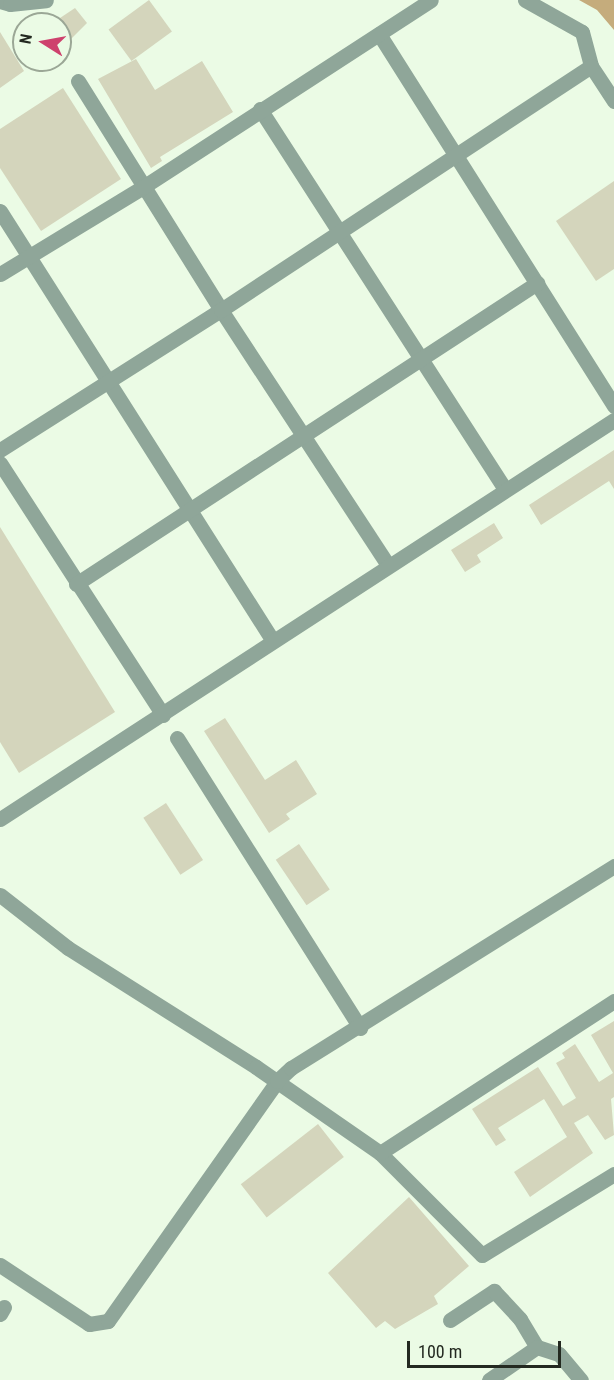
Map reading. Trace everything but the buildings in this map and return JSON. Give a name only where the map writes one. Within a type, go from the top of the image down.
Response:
[{"type":"street","points":[[0,1],[10,4],[46,0]]},
{"type":"street","points":[[0,274],[143,187],[431,0]]},
{"type":"street","points":[[525,0],[582,32],[591,66],[614,101]]},
{"type":"street","points":[[380,34],[453,155],[614,406]]},
{"type":"street","points":[[0,450],[105,381],[221,310],[336,231],[591,66]]},
{"type":"street","points":[[78,81],[221,310],[388,565]]},
{"type":"street","points":[[260,109],[419,361],[506,489]]},
{"type":"street","points":[[0,211],[30,256],[105,381],[273,641]]},
{"type":"street","points":[[76,584],[537,283]]},
{"type":"street","points":[[0,819],[614,420]]},
{"type":"street","points":[[0,463],[76,584],[163,715]]},
{"type":"street","points":[[177,738],[360,1028]]},
{"type":"street","points":[[0,1265],[89,1324],[108,1321],[277,1081],[291,1068],[360,1028],[614,866]]},
{"type":"street","points":[[0,895],[68,948],[277,1081],[380,1153],[482,1255],[614,1174]]},
{"type":"street","points":[[380,1153],[614,1001]]},
{"type":"street","points":[[450,1320],[494,1291],[520,1319],[537,1347],[559,1354],[581,1380]]},
{"type":"street","points":[[489,1380],[537,1347]]},
{"type":"shaded area","points":[[579,0],[614,0],[614,30],[597,10]]}]
